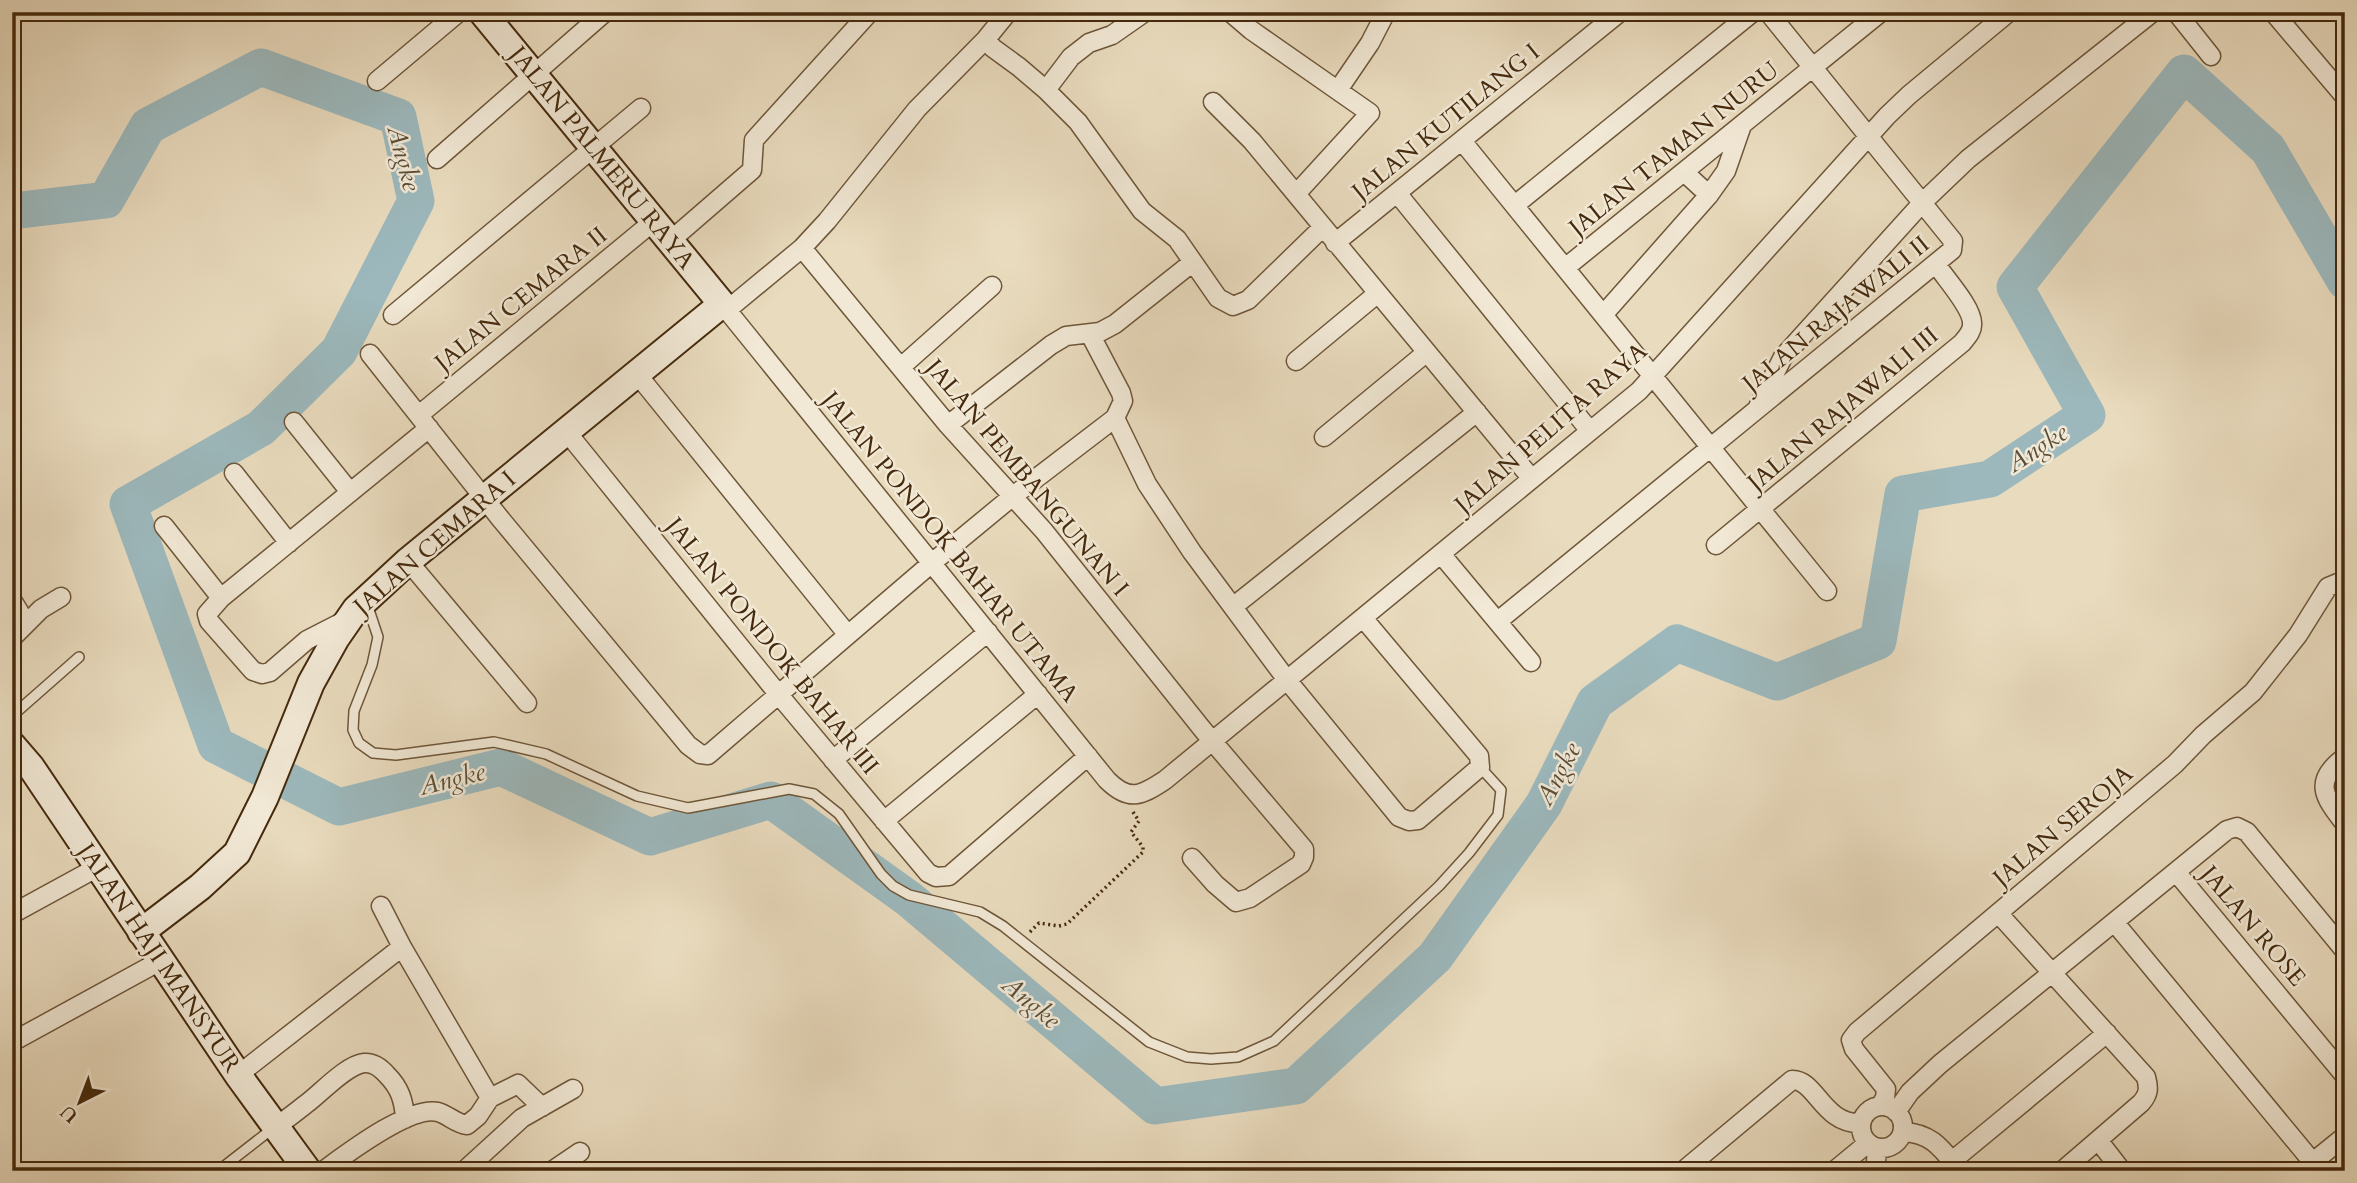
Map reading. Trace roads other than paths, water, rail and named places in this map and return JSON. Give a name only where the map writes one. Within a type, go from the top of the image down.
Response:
[{"type":"street","points":[[377,81],[459,12]]},
{"type":"street","name":"JALAN PALMERU RAYA","points":[[482,12],[724,307]]},
{"type":"street","name":"JALAN CEMARA II","points":[[221,598],[350,492],[424,421],[662,231],[752,170],[754,140],[870,12]]},
{"type":"street","points":[[1046,90],[1071,57],[1089,43],[1112,35],[1145,12]]},
{"type":"street","points":[[1230,12],[1251,30],[1370,114],[1296,194]]},
{"type":"street","points":[[1338,90],[1370,43],[1386,12]]},
{"type":"street","name":"JALAN KUTILANG I","points":[[1335,243],[1620,12]]},
{"type":"street","points":[[1515,205],[1753,12]]},
{"type":"street","name":"JALAN RAJAWALI II","points":[[1498,621],[1936,264],[1954,246],[1923,202],[1768,12]]},
{"type":"street","name":"JALAN TAMAN NURU","points":[[1565,268],[1881,12]]},
{"type":"street","name":"JALAN PELITA RAYA","points":[[1118,790],[1127,796],[1153,788],[1639,391],[1909,95],[2009,12]]},
{"type":"street","points":[[1756,412],[1783,357],[1923,202],[1968,159],[2153,12]]},
{"type":"street","points":[[2176,12],[2211,56]]},
{"type":"street","points":[[2273,12],[2345,97]]},
{"type":"street","points":[[437,159],[604,13]]},
{"type":"street","name":"JALAN CEMARA I","points":[[141,932],[227,864],[242,844],[265,797],[324,657],[356,609],[408,561],[566,431],[802,248],[917,109],[986,39],[1004,14]]},
{"type":"street","points":[[986,39],[993,48],[1046,90],[1078,122],[1142,211],[1177,239],[1218,298],[1233,306],[1248,300],[1322,227]]},
{"type":"street","points":[[1213,102],[1252,141],[1532,479]]},
{"type":"street","points":[[393,315],[641,108]]},
{"type":"street","points":[[1604,314],[1709,195],[1726,171],[1742,125]]},
{"type":"street","points":[[1462,141],[1827,591]]},
{"type":"street","points":[[1684,172],[1709,195]]},
{"type":"street","points":[[1397,193],[1590,431]]},
{"type":"street","name":"JALAN PEMBANGUNAN I","points":[[802,248],[948,425],[1044,531],[1304,849],[1301,864],[1250,898],[1236,902],[1215,884],[1192,858]]},
{"type":"street","points":[[948,425],[1051,345],[1066,337],[1100,332],[1134,310],[1193,262]]},
{"type":"street","name":"JALAN RAJAWALI III","points":[[1716,545],[1962,343],[1971,332],[1973,322],[1969,311],[1936,264]]},
{"type":"street","points":[[901,367],[992,286]]},
{"type":"street","points":[[1296,361],[1378,293]]},
{"type":"street","name":"JALAN PONDOK BAHAR UTAMA","points":[[724,307],[1118,790]]},
{"type":"street","points":[[370,354],[688,745],[700,754],[708,755],[933,562],[1013,496],[1115,418],[1123,401],[1121,393],[1090,334]]},
{"type":"street","points":[[1324,437],[1427,352]]},
{"type":"street","points":[[637,374],[848,635]]},
{"type":"street","points":[[1234,606],[1477,412]]},
{"type":"street","points":[[1115,418],[1147,484],[1192,552],[1287,680],[1399,817],[1409,821],[1418,820],[1480,767],[1479,756],[1363,618]]},
{"type":"street","points":[[294,422],[350,492]]},
{"type":"street","name":"JALAN PONDOK BAHAR III","points":[[566,431],[779,695],[928,873],[936,877],[949,876],[1088,756]]},
{"type":"street","points":[[234,473],[289,542]]},
{"type":"street","points":[[164,526],[221,598],[206,614],[209,621],[253,671],[262,674],[270,672],[307,640],[356,609]]},
{"type":"street","points":[[1441,554],[1531,662]]},
{"type":"street","points":[[408,561],[527,703]]},
{"type":"street","name":"JALAN SEROJA","points":[[1888,1109],[1886,1089],[1854,1049],[1851,1040],[1867,1023],[2175,764],[2203,734],[2241,703],[2264,680],[2291,644],[2328,587],[2345,580]]},
{"type":"street","points":[[12,638],[41,608],[61,597]]},
{"type":"street","points":[[12,600],[26,623]]},
{"type":"street","points":[[833,760],[988,632]]},
{"type":"street","points":[[884,821],[1038,694]]},
{"type":"street","name":"JALAN HAJI MANSYUR","points":[[12,745],[31,767],[238,1075],[308,1171]]},
{"type":"street","points":[[2345,757],[2333,765],[2324,781],[2327,801],[2345,824]]},
{"type":"street","points":[[1888,1109],[2176,872],[2227,831],[2237,827],[2246,832],[2345,951]]},
{"type":"street","points":[[12,914],[98,867]]},
{"type":"street","name":"JALAN ROSE","points":[[2176,872],[2345,1076]]},
{"type":"street","points":[[381,906],[490,1098]]},
{"type":"street","points":[[1998,913],[2146,1077],[2148,1091],[2141,1103],[2062,1171]]},
{"type":"street","points":[[2115,923],[2316,1166],[2345,1136]]},
{"type":"street","points":[[238,1075],[402,947]]},
{"type":"street","points":[[12,1042],[160,961]]},
{"type":"street","points":[[1903,1132],[1926,1136],[1936,1143],[1956,1166],[2107,1033]]},
{"type":"street","points":[[275,1127],[329,1083],[362,1063],[376,1065],[390,1077],[401,1093],[405,1119]]},
{"type":"street","points":[[1683,1171],[1792,1080],[1802,1082],[1838,1119],[1850,1123],[1861,1122]]},
{"type":"street","points":[[323,1171],[380,1132],[405,1119],[436,1111],[467,1125],[478,1116],[490,1098],[518,1084],[542,1107]]},
{"type":"street","points":[[464,1171],[522,1118],[573,1089]]},
{"type":"street","points":[[1835,1171],[1872,1146],[1893,1145],[1903,1132],[1901,1118],[1888,1109],[1871,1109],[1861,1122],[1861,1134],[1872,1146],[1878,1171]]},
{"type":"street","points":[[2098,1140],[2122,1171]]},
{"type":"street","points":[[552,1171],[580,1152]]},
{"type":"lane","points":[[356,609],[378,636],[372,665],[354,711],[353,730],[359,743],[373,753],[396,755],[494,742],[545,754],[637,796],[688,808],[789,789],[814,794],[839,814],[881,874],[893,886],[909,895],[980,912],[1003,926],[1149,1042],[1187,1056],[1211,1059],[1238,1057],[1274,1041],[1405,919],[1469,853],[1498,815],[1501,790],[1480,767]]},
{"type":"lane","points":[[12,716],[79,657]]},
{"type":"lane","points":[[218,1171],[275,1127]]},
{"type":"waterway","name":"Angke","points":[[12,211],[106,200],[148,126],[261,67],[398,117],[416,201],[339,351],[261,428],[128,504],[216,745],[339,807],[501,767],[650,837],[771,800],[909,899],[1155,1106],[1296,1086],[1435,957],[1544,804],[1595,702],[1677,643],[1777,682],[1878,641],[1903,494],[1990,479],[2087,415],[2015,287],[2184,73],[2268,149],[2345,281]]}]
